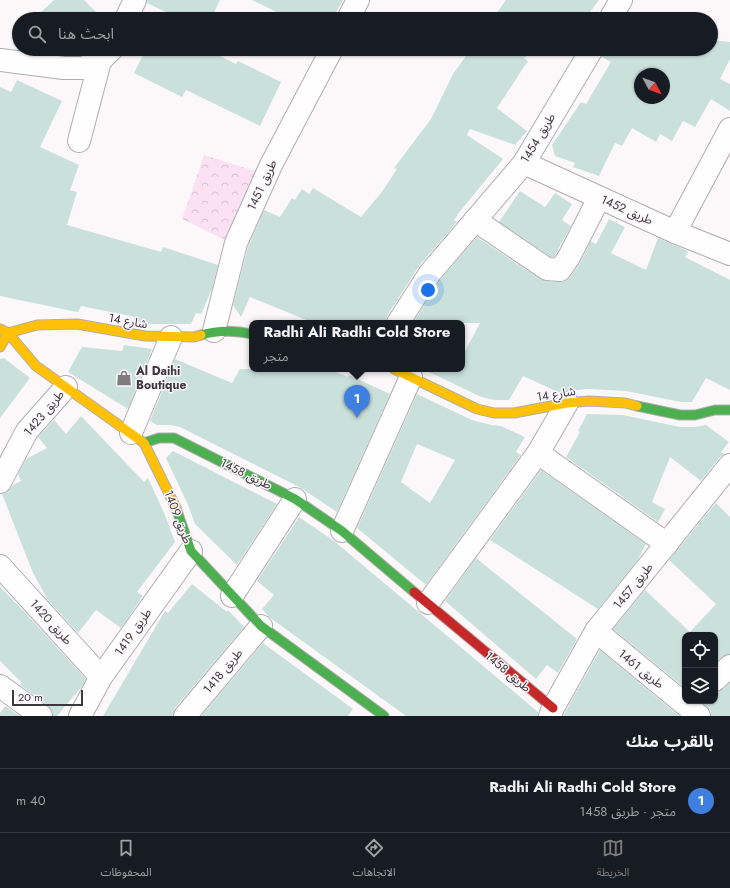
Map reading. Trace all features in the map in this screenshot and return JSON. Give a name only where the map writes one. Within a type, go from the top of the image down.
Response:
[{"type":"street","points":[[129,12],[135,0]]},
{"type":"street","points":[[352,12],[358,0]]},
{"type":"street","points":[[614,12],[621,0]]},
{"type":"street","points":[[0,60],[83,68],[104,56]]},
{"type":"street","points":[[78,141],[106,56]]},
{"type":"street","name":"طريق 1451","points":[[214,331],[236,243],[271,165],[328,56]]},
{"type":"street","name":"طريق 1454","points":[[400,320],[430,273],[524,163],[588,56]]},
{"type":"street","points":[[675,232],[730,129]]},
{"type":"street","name":"طريق 1452","points":[[524,163],[675,232],[730,254]]},
{"type":"street","points":[[475,220],[547,269],[560,270],[569,257],[600,198]]},
{"type":"street","name":"شارع 14","points":[[4,331],[37,326],[77,324],[145,336],[194,337],[214,331],[238,331],[249,333]]},
{"type":"street","points":[[42,334],[48,325]]},
{"type":"street","points":[[0,347],[4,331]]},
{"type":"street","name":"طريق 1409","points":[[4,331],[36,366],[137,438],[159,472],[177,510],[191,551],[261,626],[384,716]]},
{"type":"street","points":[[137,438],[171,337]]},
{"type":"street","points":[[36,366],[37,350]]},
{"type":"street","points":[[342,531],[403,373]]},
{"type":"street","name":"شارع 14","points":[[403,373],[477,409],[494,413],[514,413],[567,403],[589,401],[625,403],[680,415],[695,415],[715,410],[730,410]]},
{"type":"street","name":"طريق 1423","points":[[0,482],[27,431],[66,387]]},
{"type":"street","points":[[428,603],[538,453],[567,403]]},
{"type":"street","name":"طريق 1458","points":[[137,438],[164,436],[174,438],[295,499],[342,531],[524,685],[552,712]]},
{"type":"street","points":[[538,453],[666,544]]},
{"type":"street","name":"طريق 1457","points":[[552,712],[596,631],[730,465]]},
{"type":"street","points":[[232,596],[295,499]]},
{"type":"street","name":"طريق 1419","points":[[80,716],[101,678],[191,551]]},
{"type":"street","name":"طريق 1420","points":[[0,566],[101,678]]},
{"type":"street","name":"طريق 1418","points":[[185,716],[261,626]]},
{"type":"street","name":"طريق 1461","points":[[596,631],[693,708]]},
{"type":"street","points":[[718,677],[730,666]]},
{"type":"street","points":[[0,686],[41,716]]},
{"type":"green space","points":[[204,155],[258,172],[227,241],[182,219]]},
{"type":"building","points":[[54,0],[84,0],[96,12],[41,12]]},
{"type":"building","points":[[147,0],[220,0],[214,12],[166,12],[147,3]]},
{"type":"building","points":[[252,0],[343,0],[336,12],[277,12]]},
{"type":"building","points":[[506,0],[599,0],[590,12],[497,12]]},
{"type":"building","points":[[718,41],[730,42],[730,59],[720,79],[730,84],[730,111],[711,99],[695,127],[683,121],[672,141],[660,134],[656,142],[632,128],[622,146],[615,143],[599,176],[573,167],[575,163],[555,156],[552,145],[581,102],[586,104],[611,62],[602,56],[718,56]]},
{"type":"building","points":[[142,56],[220,56],[236,64],[238,61],[281,82],[260,126],[186,90],[182,97],[134,73]]},
{"type":"building","points":[[466,56],[527,56],[524,58],[528,61],[497,108],[527,131],[515,145],[470,129],[467,135],[503,159],[457,215],[454,220],[457,222],[419,266],[387,316],[386,320],[307,320],[250,297],[241,317],[233,305],[248,247],[264,210],[280,217],[292,198],[295,200],[302,189],[309,194],[313,188],[361,217],[381,193],[397,169],[394,168],[431,119],[453,74]]},
{"type":"building","points":[[17,80],[62,101],[40,147],[79,165],[70,190],[77,192],[67,225],[161,252],[163,247],[218,265],[212,289],[201,314],[196,313],[191,324],[146,324],[133,321],[135,317],[81,306],[77,312],[0,296],[0,87],[11,92]]},
{"type":"building","points":[[520,191],[545,207],[555,193],[572,204],[562,220],[571,226],[554,257],[551,257],[499,222]]},
{"type":"building","points":[[609,219],[625,227],[611,253],[646,270],[658,238],[688,251],[685,257],[730,280],[730,390],[706,378],[692,402],[681,402],[626,391],[588,389],[558,392],[523,376],[509,400],[495,400],[481,397],[429,372],[465,372],[465,351],[480,323],[465,323],[465,320],[415,320],[440,280],[477,237],[540,279],[559,282],[566,281],[570,277],[580,263],[591,241],[596,244]]},
{"type":"building","points":[[124,345],[152,349],[128,409],[68,372],[82,347],[122,351]]},
{"type":"building","points":[[4,358],[30,378],[0,418],[0,359]]},
{"type":"building","points":[[175,359],[232,383],[240,369],[249,369],[249,372],[336,372],[348,377],[349,375],[390,394],[337,512],[301,488],[180,427],[157,425],[150,421]]},
{"type":"building","points":[[417,394],[472,420],[501,426],[525,437],[516,452],[521,455],[426,585],[357,528]],"holes":[[[417,444],[455,460],[430,503],[401,482]]]},
{"type":"building","points":[[587,414],[623,415],[680,427],[706,425],[729,442],[721,452],[724,454],[701,481],[670,457],[652,502],[665,509],[658,522],[566,457],[580,432],[578,431]]},
{"type":"building","points":[[81,416],[144,482],[148,478],[165,515],[175,542],[137,592],[143,596],[121,628],[96,610],[78,633],[48,600],[33,573],[2,494],[7,492],[13,485],[21,481],[18,474],[26,459],[47,448],[38,437],[54,420],[66,434]]},
{"type":"building","points":[[173,451],[277,504],[237,565],[195,524],[188,505],[166,458]]},
{"type":"building","points":[[541,470],[646,544],[637,561],[598,609],[490,540]]},
{"type":"building","points":[[716,503],[730,517],[730,654],[718,660],[718,632],[690,632],[716,604],[669,560]]},
{"type":"building","points":[[299,517],[334,541],[538,712],[538,716],[406,716],[269,617],[262,609],[274,595],[257,581]]},
{"type":"building","points":[[476,558],[577,639],[558,673],[547,665],[536,679],[445,601]]},
{"type":"building","points":[[192,584],[227,612],[228,610],[244,627],[175,708],[173,716],[103,716],[165,611],[168,613]]},
{"type":"building","points":[[0,587],[86,679],[83,685],[57,716],[53,716],[52,711],[48,706],[20,685],[22,683],[0,661]]},
{"type":"building","points":[[645,590],[690,632],[682,632],[682,686],[613,629]]},
{"type":"building","points":[[263,643],[353,709],[348,716],[201,716]]},
{"type":"building","points":[[600,650],[679,716],[563,716]]},
{"type":"building","points":[[730,683],[730,716],[711,716],[711,711],[703,704],[718,704],[718,691]]},
{"type":"building","points":[[5,706],[20,716],[0,716],[0,713]]},
{"type":"traffic: fast","points":[[201,335],[226,331],[249,334]]},
{"type":"traffic: fast","points":[[637,406],[680,415],[695,415],[715,410],[730,410]]},
{"type":"traffic: fast","points":[[144,443],[159,438],[174,438],[295,499],[342,531],[414,592]]},
{"type":"traffic: fast","points":[[176,508],[191,551],[261,626],[384,716]]},
{"type":"traffic: slow","points":[[0,329],[8,333],[37,325],[77,324],[145,336],[194,337],[201,335]]},
{"type":"traffic: slow","points":[[0,347],[8,333],[36,366],[144,443],[176,508]]},
{"type":"traffic: slow","points":[[400,372],[477,409],[494,413],[514,413],[567,403],[589,401],[625,403],[637,406]]},
{"type":"traffic: jam","points":[[414,592],[553,708]]},
{"type":"place","name":"Al Daihi Boutique","points":[[124,378]]},
{"type":"place","name":"Radhi Ali Radhi Cold Store","points":[[357,418]]}]
